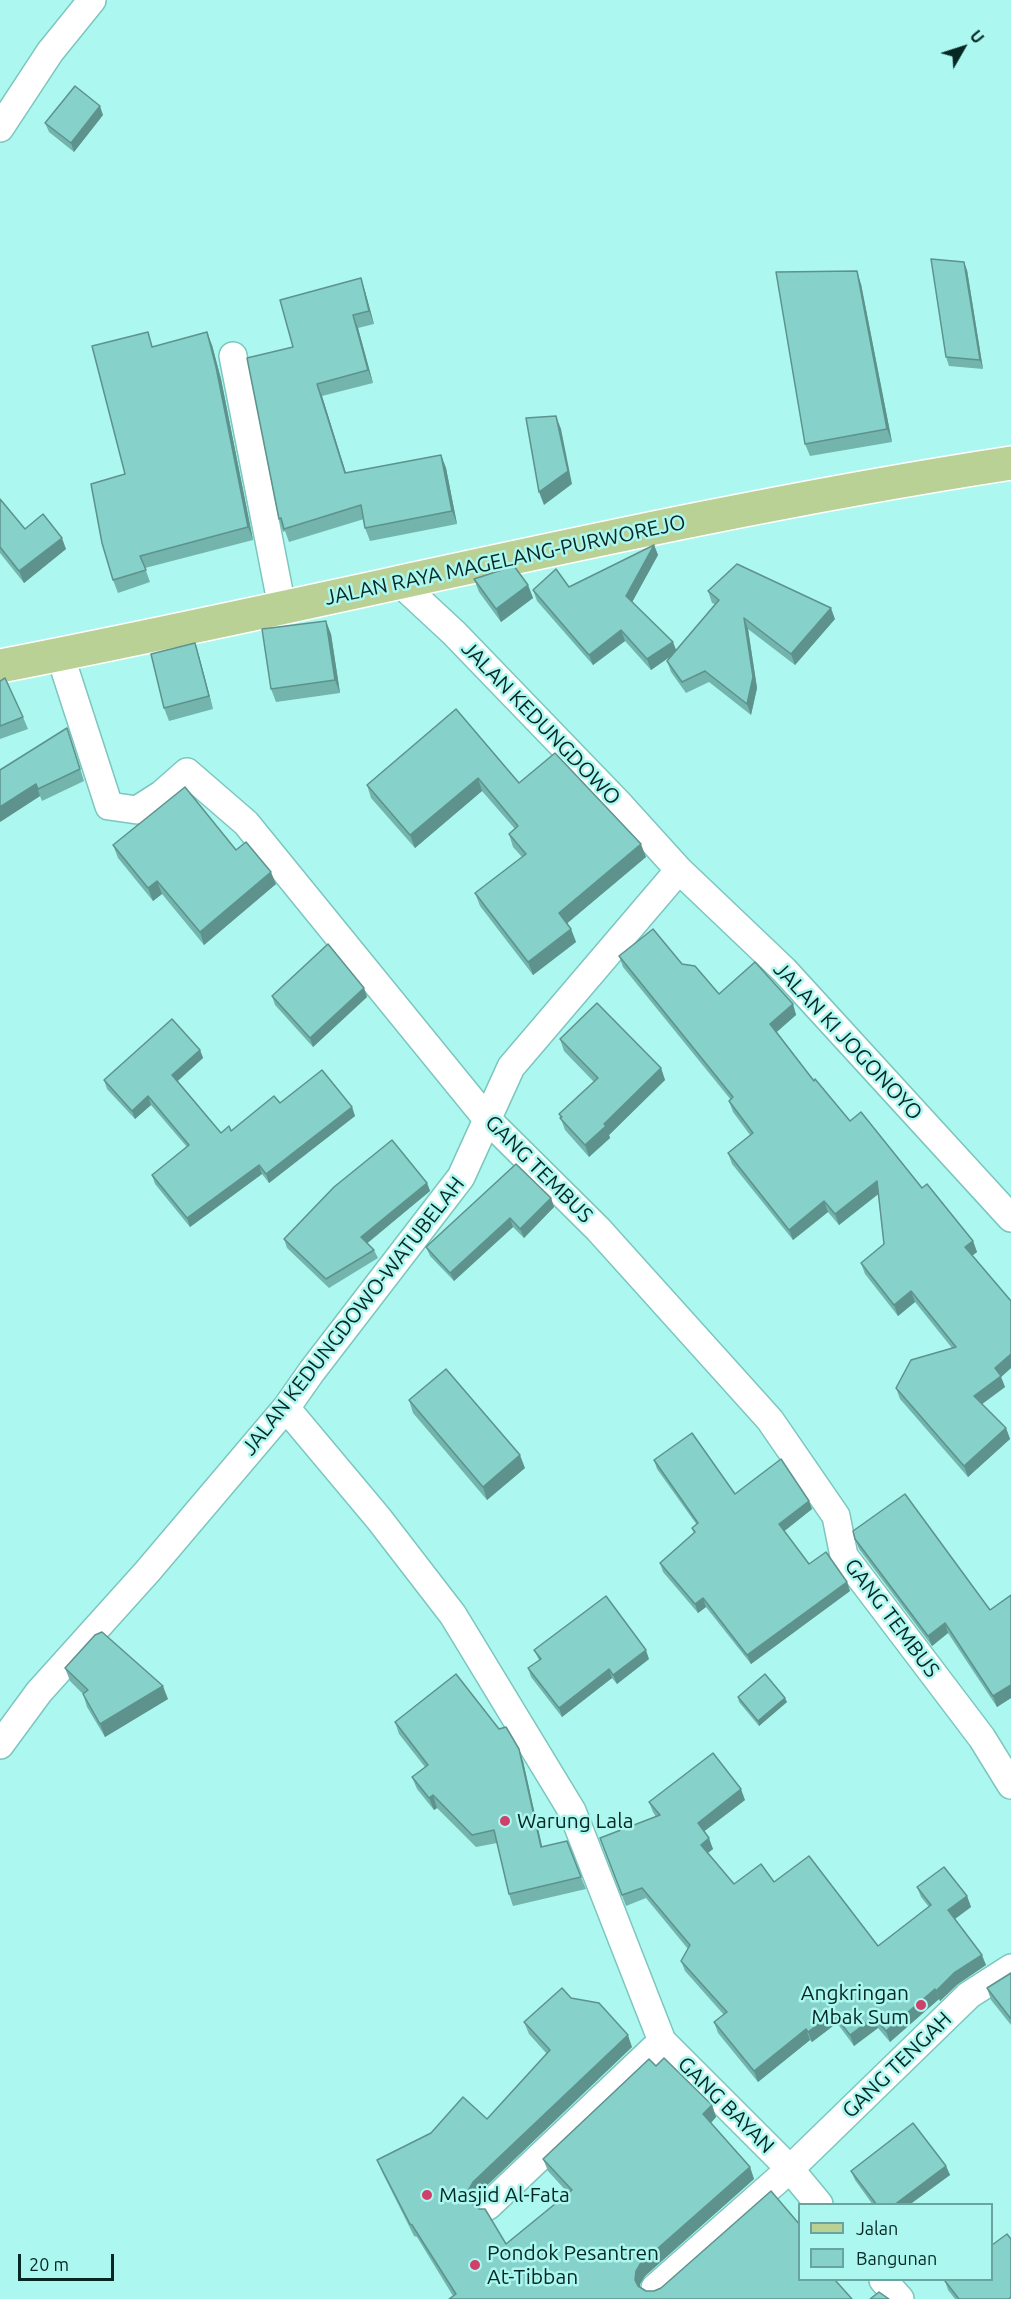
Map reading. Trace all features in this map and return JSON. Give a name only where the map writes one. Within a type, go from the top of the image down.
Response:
[{"type":"main road","name":"JALAN RAYA MAGELANG-PURWOREJO","points":[[0,666],[760,506],[900,480],[1011,463]]},
{"type":"street","points":[[0,128],[50,52],[92,0]]},
{"type":"street","points":[[233,356],[282,607]]},
{"type":"street","name":"JALAN KEDUNGDOWO","points":[[398,581],[454,633],[621,806],[679,870]]},
{"type":"street","name":"GANG TEMBUS","points":[[60,655],[109,806],[136,810],[162,794],[187,772],[246,823],[487,1119],[598,1229],[770,1420],[836,1516],[844,1556],[982,1738],[1011,1785]]},
{"type":"street","name":"JALAN KEDUNGDOWO-WATUBELAH","points":[[0,1745],[39,1692],[147,1572],[286,1408],[461,1177],[511,1067],[679,870]]},
{"type":"street","name":"JALAN KI JOGONOYO","points":[[679,870],[783,970],[1011,1218]]},
{"type":"street","points":[[286,1408],[379,1520],[453,1615],[572,1810],[662,2041],[488,2206]]},
{"type":"street","name":"GANG TENGAH","points":[[655,2288],[790,2169],[969,1995],[1011,1968]]},
{"type":"street","name":"GANG BAYAN","points":[[662,2041],[790,2169],[817,2203]]},
{"type":"street","points":[[884,2281],[900,2299]]},
{"type":"building","points":[[75,86],[100,106],[71,143],[45,123]]},
{"type":"building","points":[[931,259],[964,262],[980,360],[946,357]]},
{"type":"building","points":[[857,271],[887,429],[805,444],[776,272]]},
{"type":"building","points":[[361,278],[369,311],[353,315],[368,370],[317,384],[345,473],[441,455],[452,511],[365,528],[361,505],[284,529],[281,518],[279,519],[247,358],[293,347],[280,300]]},
{"type":"building","points":[[148,332],[152,347],[207,332],[248,527],[140,556],[146,570],[113,580],[102,543],[91,484],[125,474],[92,346]]},
{"type":"building","points":[[556,416],[568,471],[539,492],[526,418]]},
{"type":"building","points":[[0,499],[25,529],[43,514],[62,538],[19,571],[0,547]]},
{"type":"building","points":[[654,545],[626,596],[673,642],[647,659],[621,630],[589,655],[533,590],[556,569],[569,587]]},
{"type":"building","points":[[737,564],[831,608],[791,654],[744,618],[753,677],[747,704],[705,671],[682,682],[667,661],[719,600],[708,591]]},
{"type":"building","points":[[514,566],[528,585],[496,609],[474,579]]},
{"type":"building","points":[[326,621],[335,680],[271,689],[262,629]]},
{"type":"building","points":[[195,643],[209,696],[164,708],[151,654]]},
{"type":"building","points":[[5,678],[23,717],[0,726],[0,681]]},
{"type":"building","points":[[456,709],[519,783],[555,753],[641,844],[559,913],[571,929],[528,962],[475,893],[526,854],[509,834],[518,826],[478,778],[410,835],[367,785]]},
{"type":"building","points":[[67,728],[80,769],[38,789],[36,784],[0,807],[0,770]]},
{"type":"building","points":[[185,787],[236,850],[246,842],[271,872],[200,932],[157,881],[148,888],[113,845]]},
{"type":"building","points":[[653,929],[682,964],[695,966],[719,994],[755,962],[793,1004],[770,1024],[814,1081],[815,1079],[850,1121],[861,1112],[922,1188],[927,1184],[973,1241],[965,1247],[1011,1301],[1011,1354],[995,1368],[1001,1376],[974,1396],[1006,1428],[964,1466],[896,1388],[911,1360],[956,1347],[911,1291],[894,1305],[861,1263],[884,1244],[877,1181],[835,1214],[824,1201],[789,1230],[728,1153],[753,1133],[729,1101],[733,1097],[619,956]]},
{"type":"building","points":[[328,944],[364,988],[310,1038],[272,996]]},
{"type":"building","points":[[597,1003],[661,1068],[585,1145],[560,1118],[562,1117],[559,1114],[598,1078],[560,1039]]},
{"type":"building","points":[[172,1019],[200,1050],[172,1075],[221,1133],[229,1126],[231,1131],[274,1096],[280,1103],[322,1070],[352,1107],[266,1174],[259,1165],[187,1218],[152,1175],[189,1145],[148,1096],[132,1111],[104,1080]]},
{"type":"building","points":[[392,1140],[427,1183],[361,1237],[374,1250],[326,1279],[284,1239],[334,1187]]},
{"type":"building","points":[[516,1164],[551,1198],[520,1229],[510,1218],[450,1273],[426,1247]]},
{"type":"building","points":[[446,1369],[520,1455],[483,1487],[409,1400]]},
{"type":"building","points":[[692,1433],[735,1494],[781,1459],[809,1501],[779,1524],[809,1564],[826,1552],[847,1582],[747,1655],[703,1598],[695,1604],[660,1563],[695,1532],[692,1528],[698,1523],[654,1460]]},
{"type":"building","points":[[905,1494],[990,1610],[1011,1595],[1011,1685],[993,1696],[945,1623],[928,1636],[855,1539],[853,1531]]},
{"type":"building","points":[[606,1596],[646,1650],[613,1675],[609,1669],[559,1708],[528,1668],[541,1659],[534,1650]]},
{"type":"building","points":[[102,1632],[163,1686],[100,1724],[83,1694],[88,1690],[65,1668],[95,1635]]},
{"type":"building","points":[[456,1674],[499,1729],[506,1727],[519,1749],[541,1847],[567,1841],[581,1877],[509,1894],[494,1830],[472,1835],[433,1795],[429,1798],[412,1777],[428,1765],[395,1722]]},
{"type":"building","points":[[765,1674],[785,1698],[758,1721],[738,1697]]},
{"type":"building","points":[[713,1753],[741,1789],[698,1823],[709,1838],[701,1845],[734,1884],[761,1864],[774,1882],[809,1856],[878,1946],[931,1905],[917,1887],[944,1867],[967,1896],[948,1910],[982,1955],[954,1973],[936,1991],[935,1989],[886,2031],[874,2017],[850,2035],[833,2013],[808,2032],[806,2029],[754,2071],[714,2022],[727,2012],[681,1961],[690,1945],[642,1888],[622,1895],[600,1838],[660,1815],[649,1802]]},
{"type":"building","points":[[1011,1973],[1011,2019],[987,1988]]},
{"type":"building","points":[[562,1988],[571,1998],[599,2003],[628,2035],[473,2182],[468,2197],[479,2209],[485,2209],[506,2244],[572,2190],[543,2159],[649,2059],[656,2066],[664,2058],[712,2105],[703,2114],[750,2167],[640,2264],[635,2280],[638,2286],[646,2291],[661,2288],[771,2191],[798,2223],[798,2281],[836,2281],[852,2299],[449,2299],[456,2294],[410,2224],[377,2160],[431,2133],[463,2097],[487,2119],[550,2050],[524,2022]]},
{"type":"building","points":[[913,2123],[946,2166],[897,2203],[875,2203],[851,2171]]},
{"type":"building","points":[[1007,2234],[1011,2239],[1011,2297],[1009,2299],[959,2299],[945,2281],[993,2281],[993,2244]]},
{"type":"building","points":[[879,2292],[889,2299],[870,2299]]},
{"type":"place","name":"Warung Lala","points":[[505,1821]]},
{"type":"place","name":"Angkringan Mbak Sum","points":[[921,2005]]},
{"type":"place","name":"Masjid Al-Fata","points":[[427,2195]]},
{"type":"place","name":"Pondok Pesantren At-Tibban","points":[[475,2265]]}]
